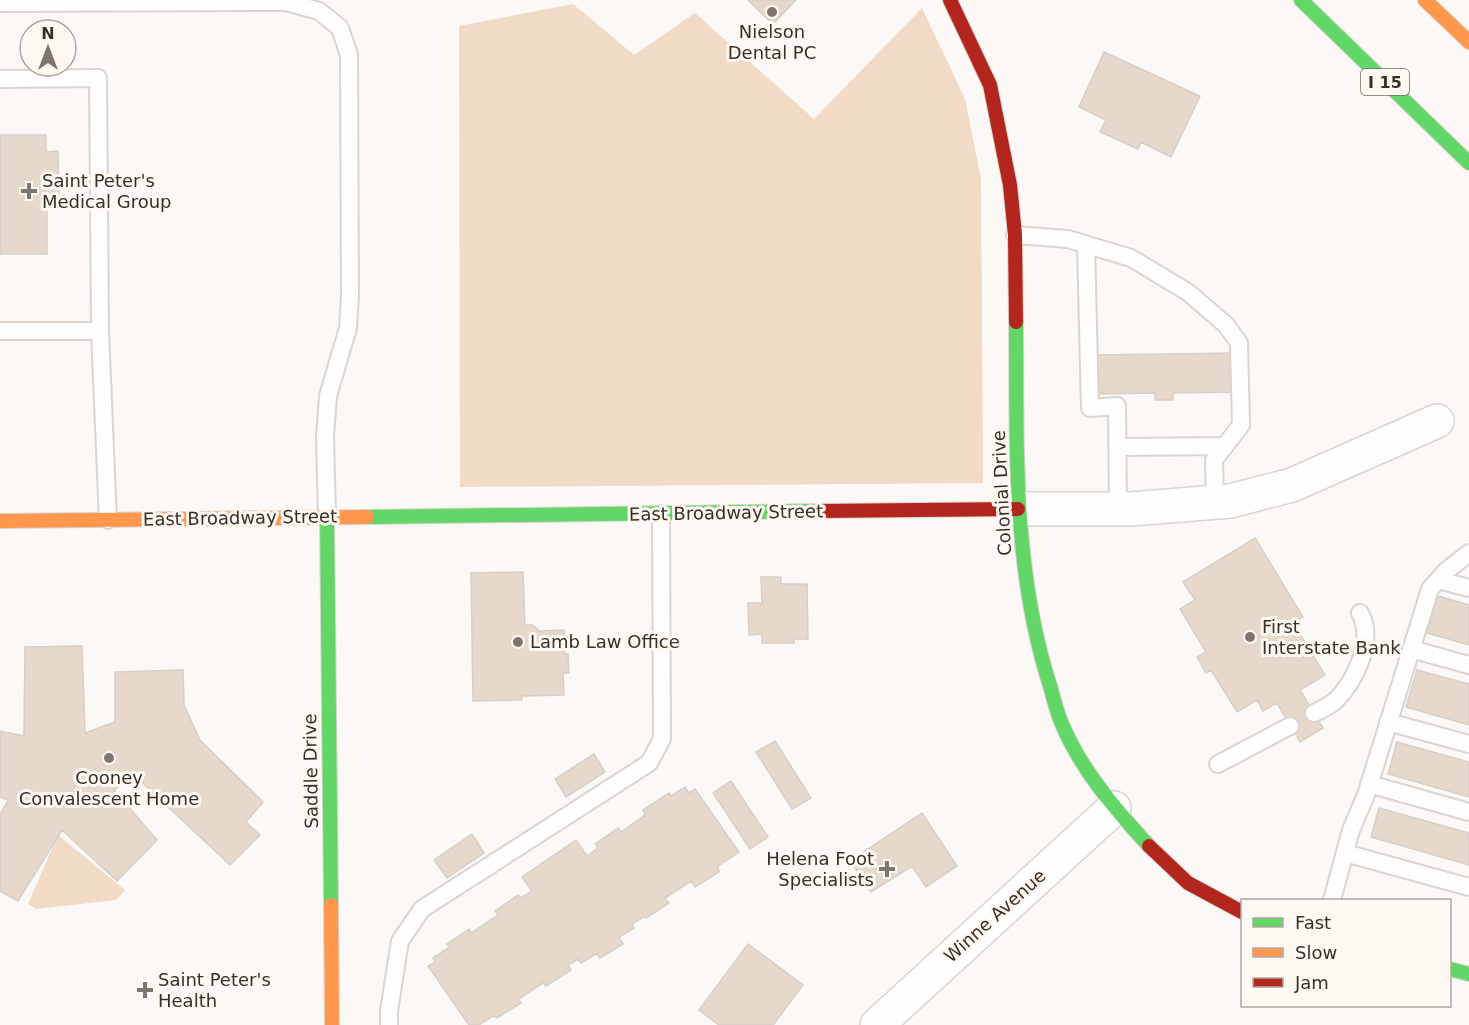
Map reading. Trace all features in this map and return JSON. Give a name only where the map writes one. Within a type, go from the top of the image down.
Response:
[{"type":"main road","name":"Colonial Drive","points":[[950,0],[990,86],[1010,185],[1015,235],[1018,510],[1027,594],[1040,656],[1062,724],[1081,759],[1114,808],[1161,859],[1188,883],[1241,911]]},
{"type":"main road","name":"I 15","points":[[1301,0],[1469,163]]},
{"type":"main road","points":[[1425,0],[1469,42]]},
{"type":"main road","name":"East Broadway Street","points":[[0,521],[1018,510]]},
{"type":"main road","name":"Saddle Drive","points":[[327,517],[332,1025]]},
{"type":"main road","points":[[1451,970],[1469,974]]},
{"type":"street","name":"East Broadway Street","points":[[1018,510],[1118,509],[1230,501],[1292,485],[1437,421]]},
{"type":"street","name":"Winne Avenue","points":[[877,1025],[1114,808]]},
{"type":"lane","points":[[0,3],[286,2],[319,11],[340,28],[349,55],[350,296],[348,328],[328,396],[325,437],[327,517]]},
{"type":"lane","points":[[0,78],[98,78],[100,331],[108,520]]},
{"type":"lane","points":[[1015,235],[1068,239],[1131,258],[1189,293],[1226,325],[1239,343],[1241,425],[1214,460],[1215,502]]},
{"type":"lane","points":[[1086,245],[1090,408],[1118,406],[1118,509]]},
{"type":"lane","points":[[0,331],[100,331]]},
{"type":"lane","points":[[1118,447],[1224,446]]},
{"type":"lane","points":[[388,1025],[400,941],[422,909],[649,763],[662,739],[661,514]]},
{"type":"lane","points":[[1332,899],[1351,830],[1369,784],[1430,589],[1469,554]]},
{"type":"lane","points":[[1438,580],[1469,588]]},
{"type":"lane","points":[[1314,713],[1333,703],[1349,686],[1363,650],[1364,621],[1360,614]]},
{"type":"lane","points":[[1411,649],[1469,665]]},
{"type":"lane","points":[[1388,722],[1469,744]]},
{"type":"lane","points":[[1218,764],[1290,726]]},
{"type":"lane","points":[[1369,784],[1469,812]]},
{"type":"lane","points":[[1345,853],[1469,887]]},
{"type":"shaded area","points":[[573,4],[634,55],[695,13],[814,119],[922,8],[965,99],[981,179],[983,483],[460,487],[459,26]]},
{"type":"shaded area","points":[[58,835],[125,890],[116,900],[37,909],[28,904]]},
{"type":"building","name":"Nielson Dental PC","points":[[748,0],[796,0],[773,24]]},
{"type":"building","points":[[1104,52],[1200,96],[1171,157],[1141,142],[1138,149],[1100,132],[1106,120],[1079,107]]},
{"type":"building","name":"Saint Peter's Medical Group","points":[[0,135],[46,135],[46,152],[58,151],[59,196],[47,197],[47,254],[0,254]]},
{"type":"building","points":[[1235,353],[1236,392],[1173,393],[1173,400],[1155,400],[1155,393],[1099,394],[1098,355]]},
{"type":"building","name":"First Interstate Bank","points":[[1255,538],[1303,617],[1293,623],[1325,675],[1300,690],[1323,728],[1300,742],[1277,703],[1263,711],[1257,700],[1237,712],[1211,670],[1206,673],[1197,657],[1206,652],[1180,609],[1195,600],[1183,582]]},
{"type":"building","name":"Lamb Law Office","points":[[523,572],[525,625],[533,625],[539,631],[564,630],[569,673],[563,673],[564,695],[522,696],[522,700],[473,701],[471,573]]},
{"type":"building","points":[[761,577],[781,577],[781,584],[807,584],[808,639],[794,639],[794,643],[762,643],[762,634],[749,635],[748,603],[762,603]]},
{"type":"building","points":[[1438,596],[1469,605],[1469,645],[1427,633]]},
{"type":"building","name":"Cooney Convalescent Home","points":[[82,646],[85,733],[115,722],[115,672],[183,670],[184,705],[200,740],[263,802],[246,822],[260,835],[230,865],[135,776],[114,790],[157,840],[117,881],[62,830],[18,901],[0,891],[0,815],[8,800],[0,797],[0,731],[24,736],[25,647]]},
{"type":"building","points":[[1417,670],[1469,684],[1469,725],[1406,707]]},
{"type":"building","points":[[775,741],[811,798],[792,809],[756,752]]},
{"type":"building","points":[[1397,742],[1469,762],[1469,797],[1388,774]]},
{"type":"building","points":[[594,754],[605,772],[566,797],[555,779]]},
{"type":"building","points":[[731,781],[768,837],[750,849],[713,793]]},
{"type":"building","points":[[685,787],[689,793],[695,789],[739,852],[718,866],[719,872],[695,887],[691,881],[665,898],[669,903],[632,924],[634,928],[619,937],[623,944],[600,958],[597,953],[581,963],[578,959],[568,965],[571,970],[546,986],[543,983],[519,999],[521,1003],[497,1018],[493,1016],[479,1025],[469,1025],[428,966],[435,962],[433,958],[450,947],[447,944],[469,929],[471,933],[498,915],[495,911],[518,895],[521,898],[532,891],[522,877],[576,840],[587,856],[598,848],[595,844],[618,828],[621,832],[645,815],[643,810],[669,793],[671,796]]},
{"type":"building","points":[[1379,808],[1469,833],[1469,865],[1371,837]]},
{"type":"building","points":[[922,813],[957,866],[926,887],[912,866],[871,892],[850,861]]},
{"type":"building","points":[[472,834],[484,853],[447,878],[434,860]]},
{"type":"building","points":[[748,944],[803,985],[773,1025],[719,1025],[699,1010]]},
{"type":"traffic: fast","points":[[1301,0],[1469,163]]},
{"type":"traffic: fast","points":[[1016,322],[1019,507],[1029,599],[1038,644],[1057,711],[1070,741],[1100,789],[1149,846]]},
{"type":"traffic: fast","points":[[367,517],[819,511]]},
{"type":"traffic: fast","points":[[327,517],[331,905]]},
{"type":"traffic: fast","points":[[1451,969],[1469,974]]},
{"type":"traffic: slow","points":[[1425,0],[1469,42]]},
{"type":"traffic: slow","points":[[0,521],[367,517]]},
{"type":"traffic: slow","points":[[331,905],[332,1025]]},
{"type":"traffic: jam","points":[[950,0],[990,85],[1010,185],[1015,235],[1016,322]]},
{"type":"traffic: jam","points":[[819,511],[1018,509]]},
{"type":"traffic: jam","points":[[1149,846],[1188,883],[1241,911]]},
{"type":"place","name":"Nielson Dental PC","points":[[772,12]]},
{"type":"place","name":"Saint Peter's Medical Group","points":[[29,191]]},
{"type":"place","name":"First Interstate Bank","points":[[1250,637]]},
{"type":"place","name":"Lamb Law Office","points":[[518,642]]},
{"type":"place","name":"Cooney Convalescent Home","points":[[109,758]]},
{"type":"place","name":"Helena Foot Specialists","points":[[887,869]]},
{"type":"place","name":"Saint Peter's Health","points":[[145,990]]}]
